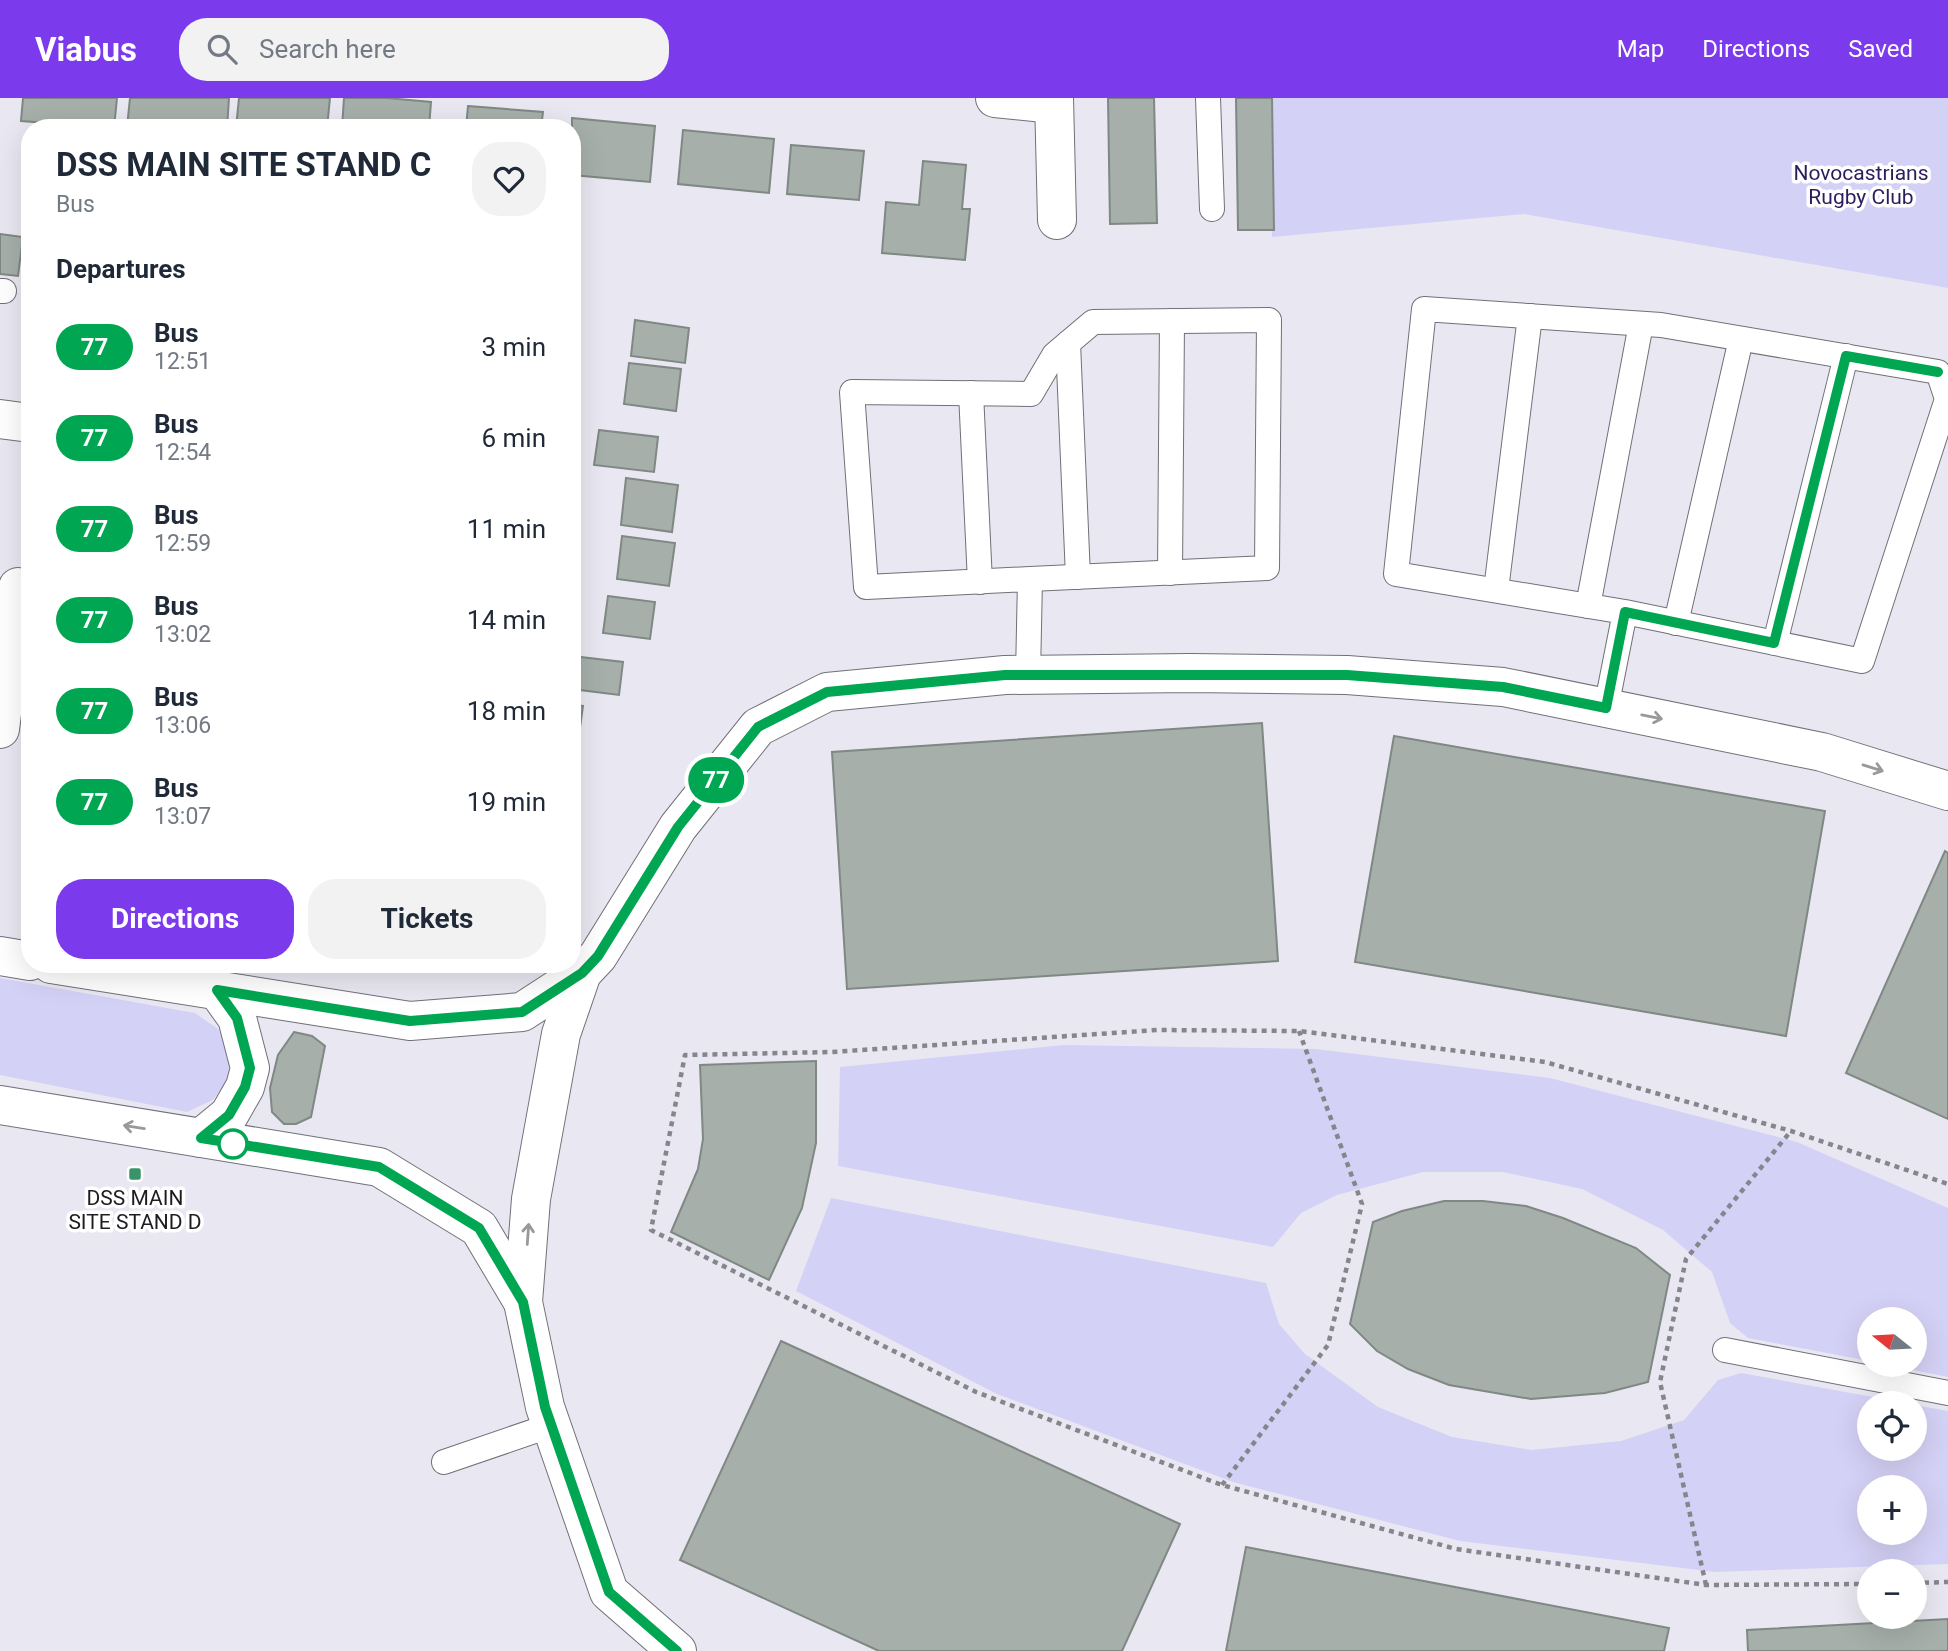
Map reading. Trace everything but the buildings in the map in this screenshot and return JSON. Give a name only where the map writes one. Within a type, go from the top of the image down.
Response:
[{"type":"street","points":[[995,98],[1054,101],[1057,220]]},
{"type":"street","points":[[0,419],[21,422]]},
{"type":"street","points":[[18,587],[0,731],[21,736]]},
{"type":"street","points":[[145,973],[217,990],[410,1021],[522,1012],[582,973],[598,956],[678,827],[758,727],[827,692],[1005,675],[1347,675],[1503,687],[1822,752],[1948,791]]},
{"type":"street","points":[[0,956],[21,960]]},
{"type":"street","points":[[582,973],[561,1034],[553,1072],[531,1199],[523,1302],[545,1407],[609,1592],[677,1651]]},
{"type":"street","points":[[201,1138],[229,1115],[245,1087],[250,1068],[237,1018],[217,990]]},
{"type":"street","points":[[0,1105],[379,1167],[479,1228],[523,1302]]},
{"type":"lane","points":[[1208,98],[1212,209]]},
{"type":"lane","points":[[1423,309],[1530,316],[1642,324],[1938,372],[1947,399],[1862,661],[1625,612],[1396,574],[1423,309]]},
{"type":"lane","points":[[1496,590],[1530,316]]},
{"type":"lane","points":[[1269,320],[1267,568],[866,587],[852,392],[1031,394],[1054,355],[1068,343],[1093,322],[1269,320]]},
{"type":"lane","points":[[1170,573],[1172,321]]},
{"type":"lane","points":[[1588,606],[1642,324]]},
{"type":"lane","points":[[1676,622],[1741,339]]},
{"type":"lane","points":[[1068,343],[1078,577]]},
{"type":"lane","points":[[1774,643],[1846,356]]},
{"type":"lane","points":[[971,393],[980,582]]},
{"type":"lane","points":[[1028,675],[1030,579]]},
{"type":"lane","points":[[1606,708],[1625,612]]},
{"type":"lane","points":[[1725,1350],[1948,1393]]},
{"type":"lane","points":[[444,1462],[552,1425]]},
{"type":"path","points":[[1857,1584],[1706,1585],[1456,1549],[1222,1485],[976,1392],[651,1230],[685,1055],[832,1052],[1157,1030],[1298,1031],[1545,1062],[1791,1131],[1948,1184]]},
{"type":"path","points":[[1222,1485],[1328,1345],[1362,1204],[1298,1031]]},
{"type":"path","points":[[1927,1583],[1948,1582]]},
{"type":"green space","name":"Novocastrians Rugby Club","points":[[1272,98],[1948,98],[1948,288],[1524,214],[1272,237]]},
{"type":"green space","points":[[0,978],[195,1013],[218,1029],[231,1053],[228,1080],[213,1100],[187,1112],[0,1075]]},
{"type":"green space","points":[[1064,1045],[1316,1049],[1550,1078],[1797,1142],[1948,1208],[1948,1377],[1927,1373],[1927,1307],[1857,1307],[1857,1359],[1748,1338],[1730,1323],[1712,1272],[1663,1230],[1582,1189],[1503,1172],[1423,1172],[1337,1195],[1301,1213],[1273,1247],[838,1166],[840,1067]]},
{"type":"green space","points":[[831,1198],[1266,1283],[1279,1324],[1305,1354],[1378,1407],[1452,1437],[1532,1450],[1621,1441],[1684,1420],[1718,1380],[1741,1373],[1857,1394],[1857,1461],[1927,1461],[1927,1407],[1948,1411],[1948,1564],[1927,1565],[1927,1559],[1857,1559],[1857,1567],[1715,1572],[1460,1541],[1233,1482],[997,1394],[796,1291]]},
{"type":"bus line","name":"77","points":[[677,1651],[609,1592],[545,1407],[523,1302],[479,1228],[379,1167],[201,1138],[229,1115],[245,1087],[250,1068],[237,1018],[217,990],[410,1021],[522,1012],[582,973],[598,956],[678,827],[758,727],[827,692],[1005,675],[1347,675],[1503,687],[1606,708],[1625,612],[1774,643],[1846,356],[1938,372]]},
{"type":"place","name":"DSS MAIN SITE STAND D","points":[[135,1174]]}]
